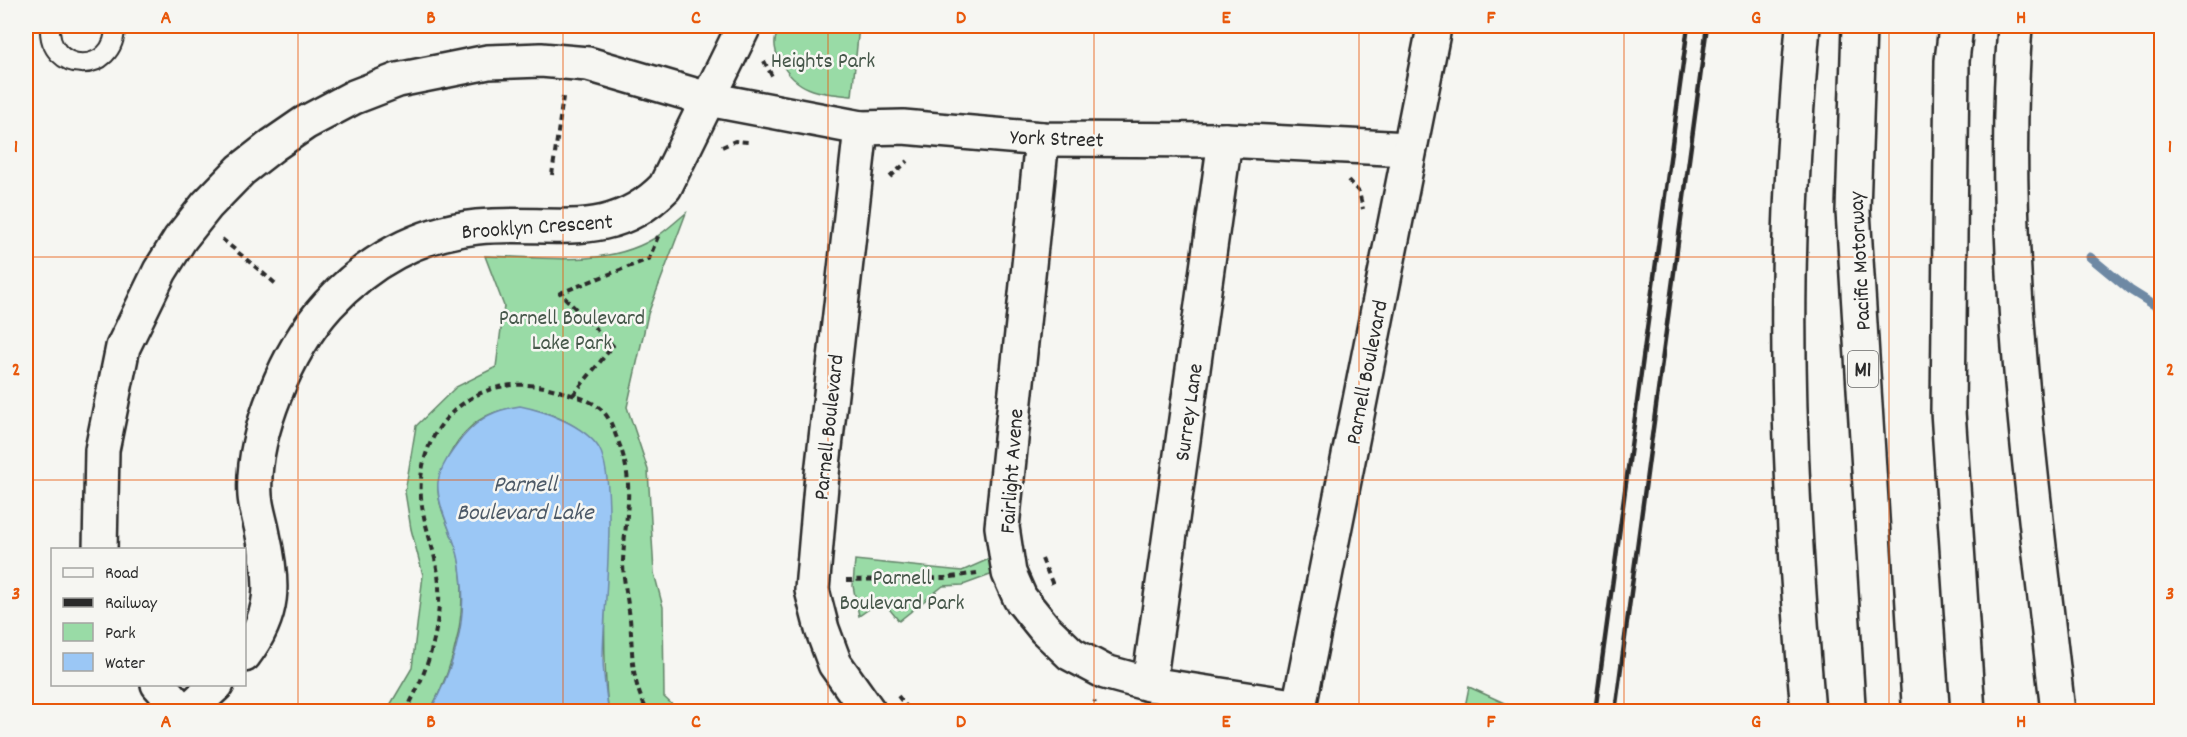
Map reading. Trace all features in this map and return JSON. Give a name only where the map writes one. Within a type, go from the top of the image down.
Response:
[{"type":"main road","name":"Brooklyn Crescent","points":[[246,652],[262,632],[271,595],[266,546],[255,495],[259,452],[266,422],[271,402],[294,355],[328,306],[350,284],[394,252],[438,234],[477,227],[592,225],[624,219],[648,205],[664,187],[744,26]]},
{"type":"main road","points":[[1803,26],[1792,162],[1789,281],[1791,448],[1798,593],[1808,711]]},
{"type":"main road","name":"Pacific Motorway","points":[[1859,26],[1853,211],[1884,711]]},
{"type":"main road","points":[[1956,26],[1952,61],[1948,411],[1968,711]]},
{"type":"main road","points":[[2016,26],[2012,114],[2013,239],[2018,337],[2058,711]]},
{"type":"main road","name":"Parnell Boulevard","points":[[1299,709],[1433,33]]},
{"type":"main road","name":"York Street","points":[[100,548],[102,450],[123,347],[160,271],[180,239],[220,191],[241,170],[273,145],[305,123],[354,97],[398,80],[488,62],[541,60],[588,64],[708,99],[861,128],[903,126],[1042,139],[1225,140],[1409,149]]},
{"type":"main road","name":"Parnell Boulevard","points":[[861,128],[821,484],[812,590],[822,629],[835,664],[869,711]]},
{"type":"main road","name":"Fairlight Avene","points":[[1042,139],[1002,527],[1009,573],[1020,598],[1045,629],[1071,654],[1105,672],[1149,684],[1299,709]]},
{"type":"main road","name":"Surrey Lane","points":[[1149,684],[1225,140]]},
{"type":"main road","points":[[160,686],[185,711],[215,686]]},
{"type":"lane","points":[[50,26],[55,49],[72,62],[84,63],[95,61],[105,55],[112,46],[115,26]]},
{"type":"path","points":[[763,58],[766,67],[777,81]]},
{"type":"path","points":[[552,175],[563,97]]},
{"type":"path","points":[[717,152],[724,145],[735,141],[755,143]]},
{"type":"path","points":[[886,186],[897,168],[915,159]]},
{"type":"path","points":[[1342,176],[1352,182],[1359,192],[1364,218]]},
{"type":"path","points":[[573,395],[613,346],[560,293],[649,259],[661,227]]},
{"type":"path","points":[[222,239],[276,284]]},
{"type":"path","points":[[405,711],[426,669],[437,616],[437,564],[421,504],[421,473],[428,446],[441,422],[453,408],[497,386],[542,387],[573,395],[596,405],[604,413],[620,444],[627,466],[630,497],[623,561],[634,680],[648,711]]},
{"type":"path","points":[[1040,553],[1054,587]]},
{"type":"path","points":[[846,571],[848,590]]},
{"type":"path","points":[[846,580],[945,578],[985,571]]},
{"type":"path","points":[[897,694],[911,711]]},
{"type":"green space","name":"Heights Park","points":[[781,26],[859,26],[852,96],[819,92],[794,79],[776,52],[775,39]]},
{"type":"green space","name":"Parnell Boulevard Lake Park","points":[[686,213],[648,314],[627,407],[648,470],[654,573],[663,607],[664,697],[679,711],[611,711],[608,708],[604,637],[608,492],[603,463],[597,446],[579,429],[543,412],[523,408],[504,410],[487,416],[472,426],[459,440],[448,458],[438,488],[441,507],[458,554],[461,574],[462,595],[458,635],[447,674],[430,711],[386,712],[412,668],[423,575],[411,529],[405,492],[416,426],[456,387],[496,367],[504,306],[485,256],[571,259],[614,254],[653,239]]},
{"type":"green space","name":"Parnell Boulevard Park","points":[[989,559],[993,574],[963,585],[943,586],[899,621],[882,600],[859,616],[853,586],[855,560],[962,571]]},
{"type":"green space","points":[[1469,687],[1522,711],[1464,712]]},
{"type":"water","name":"Parnell Boulevard Lake","points":[[520,406],[552,415],[584,432],[599,448],[605,465],[609,518],[603,664],[608,708],[611,711],[430,711],[438,697],[455,650],[463,601],[458,556],[439,499],[439,476],[451,453],[475,425],[495,412]]},
{"type":"waterway","points":[[2090,257],[2130,290],[2162,310]]},
{"type":"railway","points":[[1595,712],[1688,26]]},
{"type":"railway","points":[[1615,712],[1707,26]]}]
